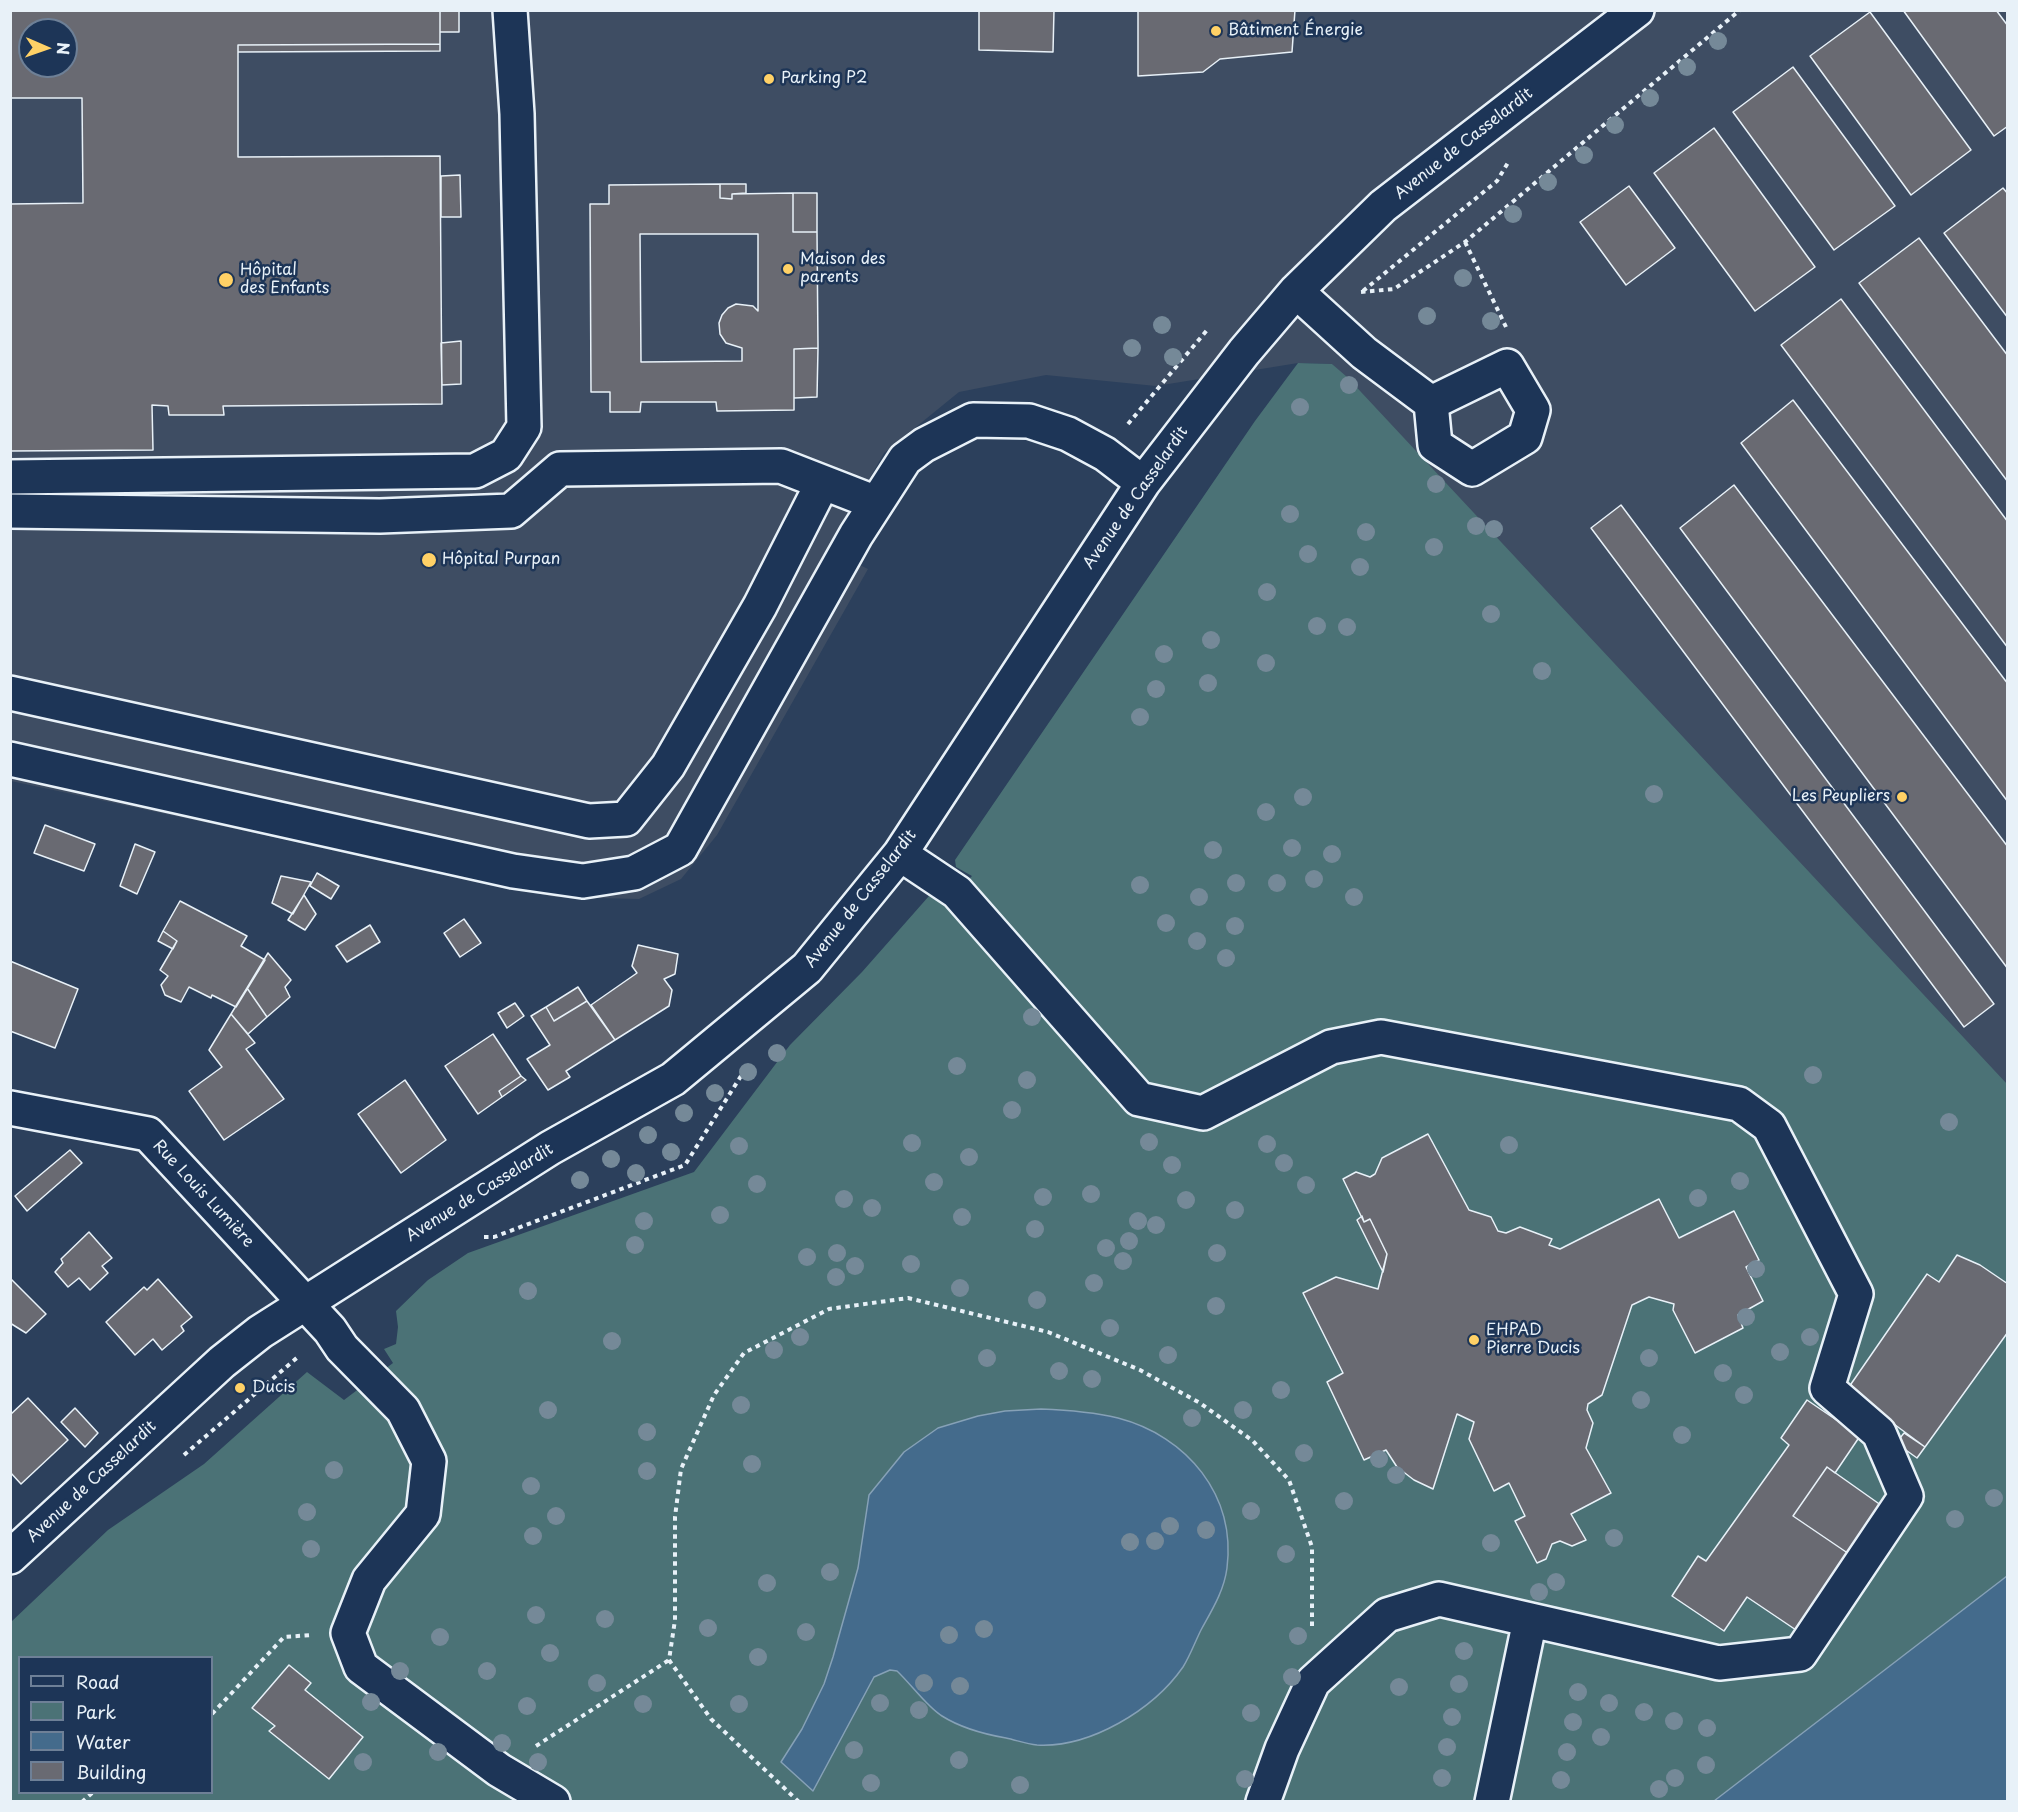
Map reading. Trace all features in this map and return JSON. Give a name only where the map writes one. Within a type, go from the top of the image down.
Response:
[{"type":"street","points":[[10,477],[475,471],[506,455],[524,427],[517,114],[510,10]]},
{"type":"street","name":"Avenue de Casselardit","points":[[10,1557],[222,1362],[260,1332],[550,1148],[673,1079],[807,968],[900,854],[1143,483],[1244,352],[1296,291],[1383,206],[1637,10]]},
{"type":"street","points":[[1296,291],[1364,353],[1431,403],[1434,445],[1472,469],[1525,437],[1533,411],[1507,366],[1431,403]]},
{"type":"street","points":[[10,759],[513,871],[583,881],[634,873],[680,849],[843,560],[905,459],[924,445],[973,420],[1029,421],[1068,434],[1105,454],[1143,483]]},
{"type":"street","points":[[10,511],[380,516],[511,511],[560,469],[781,466],[822,484],[876,503]]},
{"type":"street","points":[[10,693],[589,821],[626,819],[668,766],[760,606],[822,484]]},
{"type":"street","points":[[900,854],[957,892],[1139,1099],[1203,1113],[1331,1047],[1381,1037],[1739,1104],[1769,1126],[1856,1294],[1827,1388],[1879,1433],[1906,1496],[1800,1654],[1719,1663],[1439,1599],[1387,1615],[1313,1682],[1282,1749],[1263,1802]]},
{"type":"street","name":"Rue Louis Lumière","points":[[10,1108],[148,1134],[330,1330],[342,1348],[403,1410],[429,1461],[423,1514],[369,1580],[348,1633]]},
{"type":"street","points":[[1492,1802],[1530,1620]]},
{"type":"street","points":[[348,1633],[361,1667],[499,1770],[554,1802]]},
{"type":"path","points":[[1509,161],[1497,180],[1361,292],[1394,289],[1465,242],[1740,10]]},
{"type":"path","points":[[1465,242],[1508,332],[1507,366]]},
{"type":"path","points":[[482,1237],[494,1237],[685,1166],[742,1075]]},
{"type":"path","points":[[799,1802],[711,1719],[669,1660],[675,1620],[675,1517],[681,1469],[714,1395],[744,1353],[830,1309],[908,1298],[1048,1332],[1140,1370],[1200,1403],[1253,1441],[1289,1480],[1312,1547],[1313,1682]]},
{"type":"path","points":[[182,1456],[330,1330]]},
{"type":"path","points":[[213,1713],[284,1637],[348,1633]]},
{"type":"path","points":[[499,1770],[669,1660]]},
{"type":"shaded area","name":"Hôpital Purpan","points":[[11,11],[2007,11],[2007,1106],[1332,364],[1298,363],[1156,386],[1046,375],[959,392],[884,453],[829,550],[868,569],[717,835],[681,879],[639,899],[555,897],[11,781]]},
{"type":"green space","points":[[1298,363],[1332,364],[1347,377],[2007,1084],[2007,1576],[1714,1801],[11,1802],[11,1622],[108,1530],[204,1464],[307,1372],[344,1400],[393,1363],[384,1349],[396,1344],[398,1327],[396,1311],[428,1280],[468,1253],[694,1172],[790,1045],[862,972],[929,896],[944,905],[972,876],[956,867],[955,860],[1255,421]]},
{"type":"water","points":[[1041,1409],[1099,1414],[1143,1427],[1165,1439],[1185,1454],[1202,1472],[1215,1493],[1228,1541],[1227,1568],[1217,1600],[1183,1667],[1155,1698],[1119,1723],[1078,1740],[1037,1745],[981,1732],[949,1720],[936,1712],[897,1671],[890,1670],[874,1677],[813,1791],[781,1762],[802,1729],[824,1684],[833,1657],[858,1568],[869,1495],[904,1452],[938,1428],[1005,1411]]},
{"type":"water","points":[[2007,1576],[2007,1801],[1714,1801]]},
{"type":"building","name":"Hôpital des Enfants","points":[[10,10],[440,10],[440,44],[238,45],[238,157],[440,156],[442,404],[223,406],[224,415],[169,415],[168,406],[152,405],[153,450],[10,451],[10,204],[83,203],[82,98],[10,98]]},
{"type":"building","points":[[440,10],[459,10],[459,32],[440,32]]},
{"type":"building","points":[[979,10],[1054,10],[1053,52],[979,50]]},
{"type":"building","name":"Bâtiment Énergie","points":[[1138,10],[1295,10],[1292,52],[1220,59],[1203,72],[1138,76]]},
{"type":"building","points":[[1903,10],[1996,10],[2008,26],[2008,126],[1994,136]]},
{"type":"building","points":[[1870,12],[1971,150],[1911,195],[1810,56]]},
{"type":"building","points":[[440,44],[440,51],[238,52],[238,45]]},
{"type":"building","points":[[1793,67],[1895,206],[1834,250],[1733,112]]},
{"type":"building","points":[[1714,128],[1815,267],[1755,311],[1654,173]]},
{"type":"building","points":[[460,175],[461,217],[441,217],[441,176]]},
{"type":"building","name":"Maison des parents","points":[[720,184],[720,198],[732,199],[732,194],[793,193],[793,232],[817,232],[818,348],[794,349],[794,410],[717,411],[716,402],[641,402],[640,412],[610,412],[610,392],[591,392],[590,204],[609,204],[609,185]],"holes":[[[640,234],[758,234],[758,311],[753,306],[736,304],[728,308],[719,323],[720,334],[726,343],[742,348],[742,361],[641,362]]]},
{"type":"building","points":[[720,184],[746,184],[746,193],[732,194],[732,199],[720,198]]},
{"type":"building","points":[[1629,186],[1675,248],[1626,285],[1580,222]]},
{"type":"building","points":[[2003,188],[2008,194],[2008,318],[1944,233]]},
{"type":"building","points":[[793,193],[817,193],[817,232],[793,232]]},
{"type":"building","points":[[1919,238],[2008,356],[2008,482],[1859,283]]},
{"type":"building","points":[[1841,299],[2008,522],[2008,648],[1781,345]]},
{"type":"building","points":[[461,341],[461,384],[442,385],[441,343]]},
{"type":"building","points":[[818,348],[817,397],[794,398],[794,349]]},
{"type":"building","points":[[1793,400],[2008,684],[2008,802],[1741,443]]},
{"type":"building","points":[[1734,485],[2008,847],[2008,969],[1680,528]]},
{"type":"building","points":[[1621,505],[1994,1004],[1964,1027],[1591,528]]},
{"type":"building","points":[[45,825],[95,844],[84,871],[34,853]]},
{"type":"building","points":[[135,844],[155,852],[137,894],[120,886]]},
{"type":"building","points":[[317,873],[339,886],[331,899],[310,886]]},
{"type":"building","points":[[281,876],[311,882],[293,914],[272,903]]},
{"type":"building","points":[[304,895],[316,914],[305,930],[288,920]]},
{"type":"building","points":[[180,901],[247,936],[241,946],[265,960],[236,1007],[189,987],[181,1002],[165,995],[161,985],[168,976],[160,970],[177,941],[163,931]]},
{"type":"building","points":[[464,919],[481,943],[460,957],[444,933]]},
{"type":"building","points":[[370,925],[380,942],[347,962],[336,946]]},
{"type":"building","points":[[163,931],[177,941],[173,949],[158,941]]},
{"type":"building","points":[[638,945],[678,954],[675,974],[664,979],[672,990],[669,1006],[615,1040],[591,1005],[637,973],[632,966]]},
{"type":"building","points":[[268,953],[291,980],[285,987],[290,997],[267,1017],[247,988]]},
{"type":"building","points":[[10,961],[78,989],[55,1048],[10,1031]]},
{"type":"building","points":[[578,987],[587,1001],[554,1021],[546,1007]]},
{"type":"building","points":[[247,988],[267,1017],[248,1034],[231,1014]]},
{"type":"building","points":[[587,1001],[615,1040],[566,1071],[570,1077],[548,1090],[527,1059],[550,1045],[531,1016],[546,1007],[554,1021]]},
{"type":"building","points":[[515,1003],[524,1016],[507,1028],[498,1013]]},
{"type":"building","points":[[231,1014],[255,1043],[246,1049],[284,1099],[224,1140],[189,1091],[222,1067],[209,1050]]},
{"type":"building","points":[[493,1034],[521,1076],[499,1091],[502,1097],[478,1114],[445,1066]]},
{"type":"building","points":[[521,1076],[526,1080],[502,1097],[499,1091]]},
{"type":"building","points":[[405,1080],[446,1140],[401,1173],[358,1114]]},
{"type":"building","name":"EHPAD Pierre Ducis","points":[[1428,1134],[1469,1210],[1491,1217],[1498,1231],[1506,1233],[1520,1227],[1552,1239],[1549,1245],[1560,1249],[1659,1199],[1679,1238],[1734,1211],[1759,1260],[1746,1267],[1763,1301],[1738,1315],[1743,1328],[1695,1353],[1673,1310],[1674,1304],[1649,1297],[1632,1305],[1602,1395],[1588,1404],[1587,1410],[1593,1423],[1586,1448],[1611,1493],[1571,1514],[1586,1540],[1572,1546],[1560,1541],[1552,1544],[1546,1559],[1537,1563],[1515,1521],[1525,1516],[1509,1483],[1494,1491],[1469,1439],[1474,1422],[1457,1414],[1433,1489],[1414,1480],[1397,1467],[1386,1450],[1364,1460],[1327,1382],[1343,1373],[1303,1293],[1336,1277],[1378,1289],[1387,1254],[1370,1219],[1364,1222],[1343,1179],[1356,1172],[1370,1177],[1375,1174],[1382,1158]]},
{"type":"building","points":[[70,1150],[82,1163],[27,1211],[15,1196]]},
{"type":"building","points":[[1362,1216],[1364,1222],[1370,1219],[1387,1254],[1383,1272],[1357,1220]]},
{"type":"building","points":[[89,1232],[112,1258],[102,1266],[108,1273],[90,1290],[79,1278],[68,1287],[55,1272],[63,1263],[61,1259]]},
{"type":"building","points":[[1957,1255],[1980,1265],[2008,1284],[2008,1332],[1925,1447],[1856,1396],[1851,1384],[1927,1274],[1939,1282]]},
{"type":"building","points":[[10,1278],[46,1314],[26,1333],[10,1323]]},
{"type":"building","points":[[158,1279],[192,1317],[181,1326],[184,1331],[162,1350],[153,1339],[135,1355],[106,1322],[144,1287],[147,1290]]},
{"type":"building","points":[[28,1398],[68,1440],[21,1484],[10,1472],[10,1415]]},
{"type":"building","points":[[1807,1400],[1860,1436],[1835,1473],[1827,1467],[1793,1516],[1852,1556],[1799,1632],[1747,1597],[1724,1631],[1672,1596],[1698,1556],[1706,1561],[1789,1445],[1781,1438]]},
{"type":"building","points":[[75,1408],[98,1433],[85,1447],[61,1422]]},
{"type":"building","points":[[1904,1433],[1925,1447],[1917,1458],[1896,1443]]},
{"type":"building","points":[[1827,1467],[1885,1508],[1852,1556],[1793,1516]]},
{"type":"building","points":[[289,1665],[311,1683],[305,1690],[363,1737],[329,1779],[269,1731],[275,1726],[252,1708]]},
{"type":"place","name":"Bâtiment Énergie","points":[[1216,31]]},
{"type":"place","name":"Parking P2","points":[[769,79]]},
{"type":"place","name":"Maison des parents","points":[[788,269]]},
{"type":"place","name":"Hôpital des Enfants","points":[[226,280]]},
{"type":"place","name":"Hôpital Purpan","points":[[429,560]]},
{"type":"place","name":"Les Peupliers","points":[[1902,797]]},
{"type":"place","name":"EHPAD Pierre Ducis","points":[[1474,1340]]},
{"type":"place","name":"Ducis","points":[[240,1388]]}]
